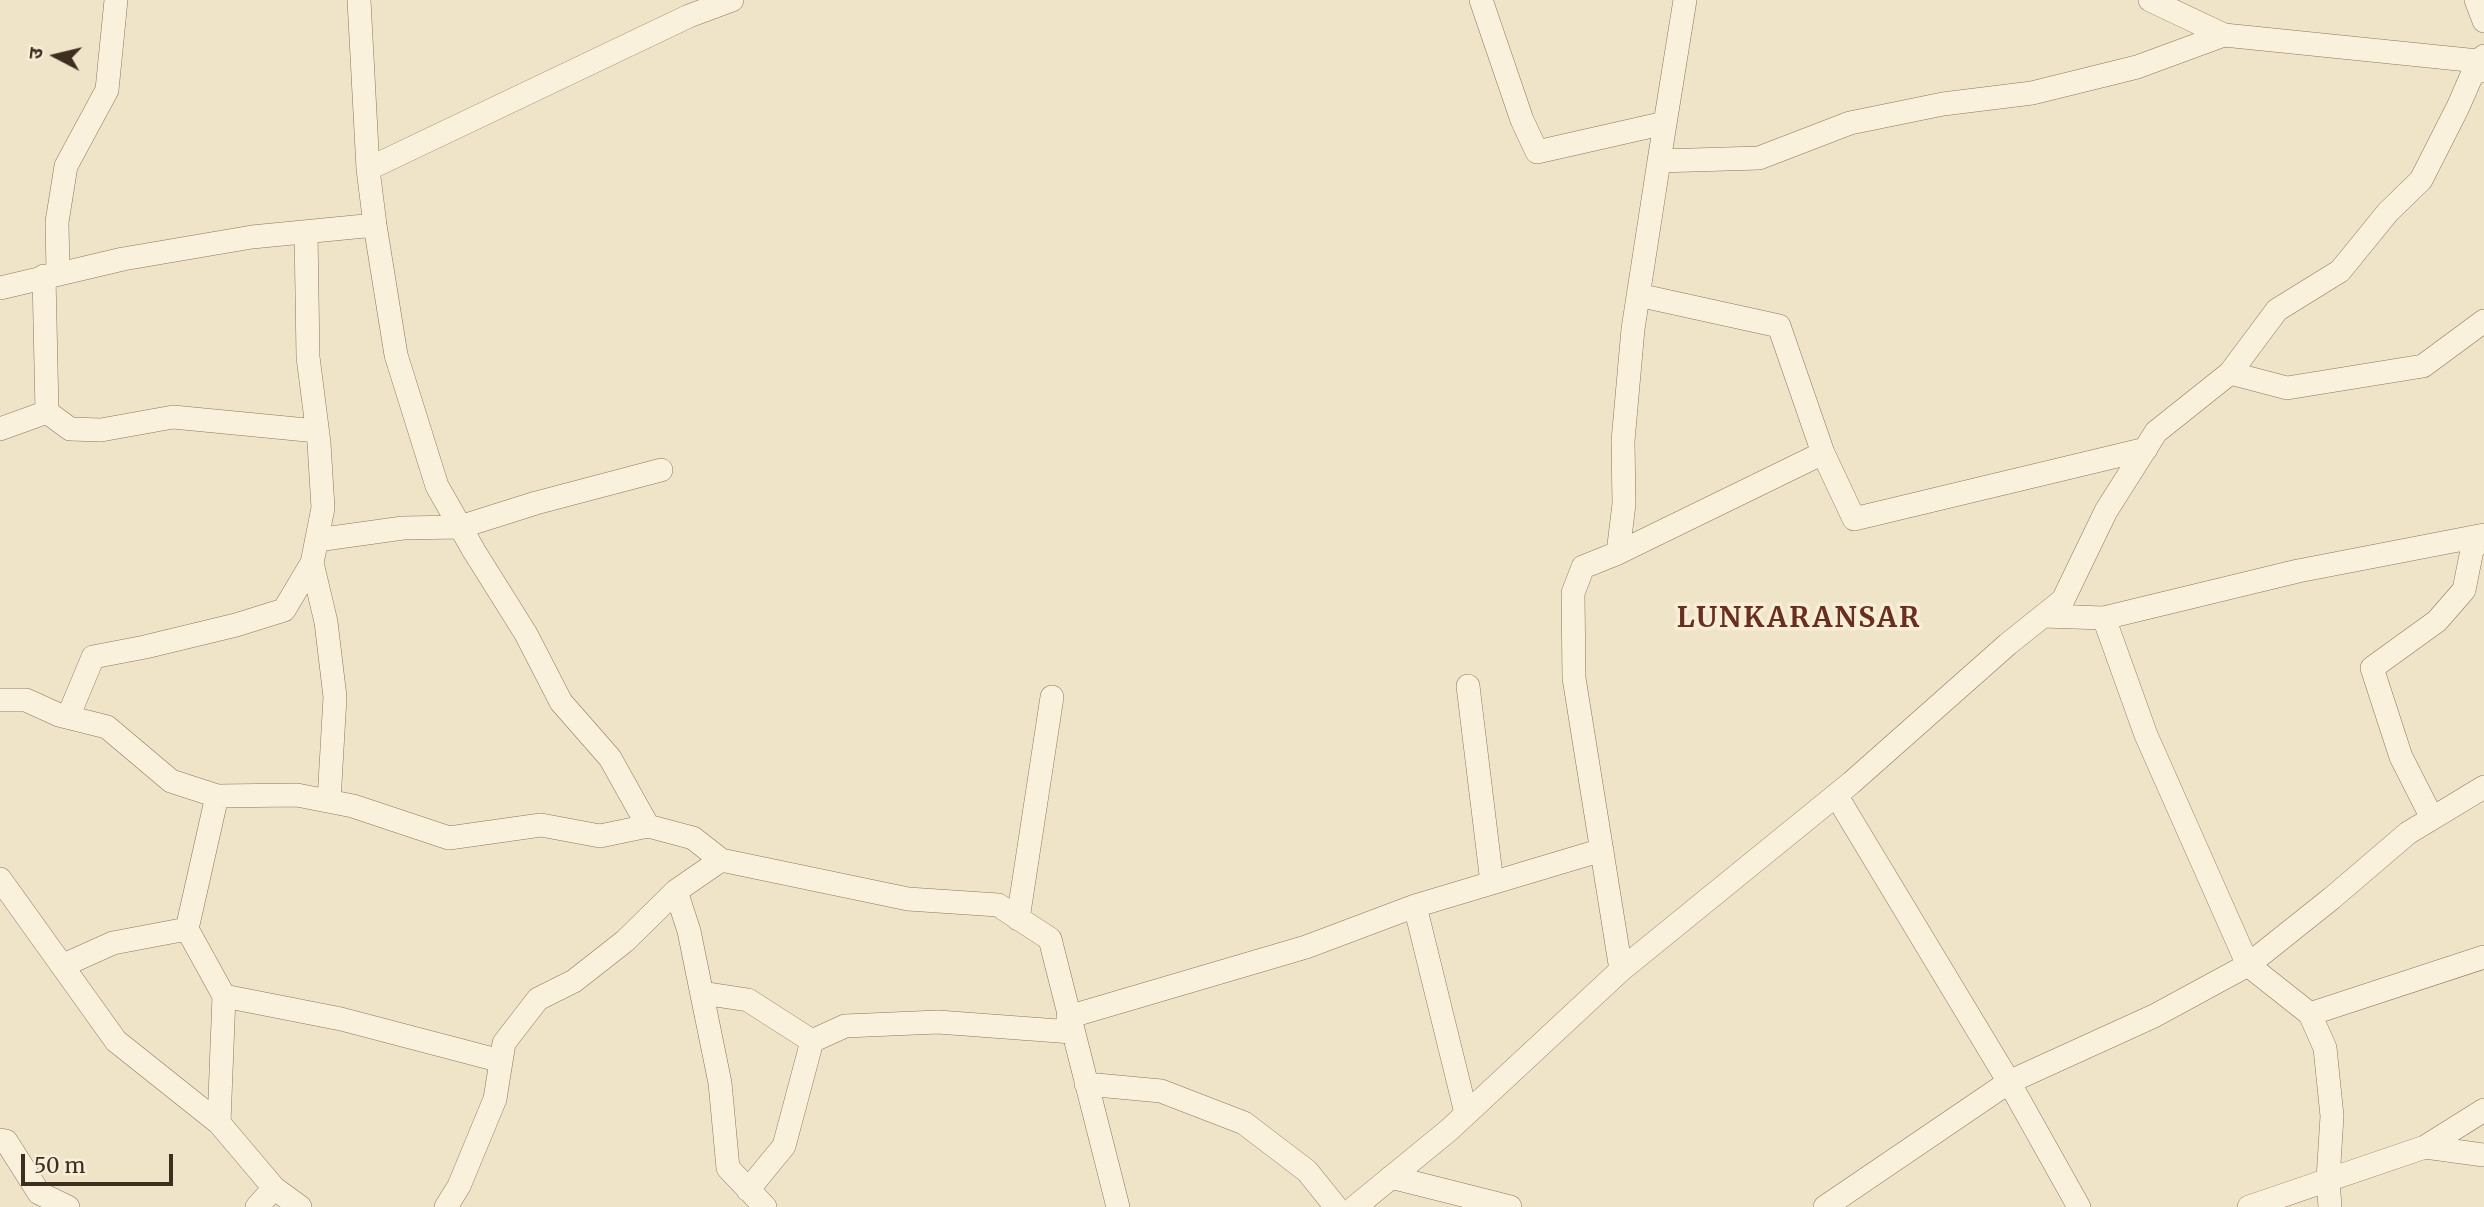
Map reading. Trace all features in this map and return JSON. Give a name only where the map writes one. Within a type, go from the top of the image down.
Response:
[{"type":"street","points":[[47,412],[51,275],[66,166],[107,90],[116,0]]},
{"type":"street","points":[[359,0],[368,169],[375,225],[396,355],[437,486],[526,634],[561,702],[610,758],[648,826]]},
{"type":"street","points":[[368,169],[689,16],[732,0]]},
{"type":"street","points":[[1481,0],[1522,120],[1537,152],[1665,123]]},
{"type":"street","points":[[1618,553],[1624,505],[1623,441],[1638,295],[1685,0]]},
{"type":"street","points":[[1355,1207],[1466,1113],[1621,970],[1836,795],[2063,600],[2106,511],[2156,432],[2230,373],[2277,310],[2340,271],[2388,212],[2421,180],[2482,63],[2224,35],[2150,0]]},
{"type":"street","points":[[2476,0],[2484,20]]},
{"type":"street","points":[[1659,161],[1759,158],[1850,123],[1943,104],[2032,93],[2137,66],[2224,35]]},
{"type":"street","points":[[0,288],[122,259],[252,237],[375,225]]},
{"type":"street","points":[[68,717],[93,657],[145,648],[284,610],[312,563],[323,508],[309,357],[306,232]]},
{"type":"street","points":[[1638,295],[1779,326],[1823,453],[1854,519],[2146,449]]},
{"type":"street","points":[[2230,373],[2287,388],[2423,366],[2484,321]]},
{"type":"street","points":[[47,412],[71,429],[101,429],[173,417],[317,431]]},
{"type":"street","points":[[0,429],[47,412]]},
{"type":"street","points":[[1621,970],[1574,678],[1573,593],[1583,566],[1618,553],[1823,453]]},
{"type":"street","points":[[317,540],[403,528],[460,527],[536,503],[661,470]]},
{"type":"street","points":[[2043,615],[2104,618],[2298,571],[2484,536]]},
{"type":"street","points":[[2432,818],[2401,757],[2372,668],[2437,621],[2463,590],[2472,550],[2484,536]]},
{"type":"street","points":[[312,563],[326,622],[335,697],[329,801]]},
{"type":"street","points":[[2104,618],[2146,734],[2248,965],[2310,1014],[2325,1048],[2332,1116],[2328,1178],[2330,1207]]},
{"type":"street","points":[[1468,686],[1492,883]]},
{"type":"street","points":[[1018,919],[1052,697]]},
{"type":"street","points":[[0,700],[26,700],[68,717],[107,727],[171,781],[216,796],[297,795],[353,806],[449,838],[541,825],[600,836],[648,826],[693,838],[721,860],[908,899],[998,905],[1049,939],[1118,1207]]},
{"type":"street","points":[[1825,1207],[2009,1082],[2154,1016],[2248,965],[2332,898],[2408,832],[2484,787]]},
{"type":"street","points":[[1836,795],[2009,1082],[2079,1207]]},
{"type":"street","points":[[216,796],[187,929],[224,996],[219,1123]]},
{"type":"street","points":[[812,1041],[845,1026],[938,1022],[1070,1025],[1306,947],[1415,905],[1602,850]]},
{"type":"street","points":[[446,1207],[459,1186],[495,1099],[504,1043],[538,999],[574,981],[625,941],[676,891],[721,860]]},
{"type":"street","points":[[0,879],[116,1041],[219,1123],[274,1188],[300,1207]]},
{"type":"street","points":[[676,891],[689,930],[720,1083],[727,1168],[765,1207]]},
{"type":"street","points":[[1415,905],[1466,1113]]},
{"type":"street","points":[[64,965],[113,943],[187,929]]},
{"type":"street","points":[[2310,1014],[2484,957]]},
{"type":"street","points":[[702,993],[748,1000],[812,1041]]},
{"type":"street","points":[[224,996],[341,1019],[501,1061]]},
{"type":"street","points":[[748,1190],[784,1146],[812,1041]]},
{"type":"street","points":[[1086,1084],[1161,1091],[1244,1123],[1307,1171],[1336,1207]]},
{"type":"street","points":[[2249,1207],[2425,1147],[2484,1110]]},
{"type":"street","points":[[0,1140],[6,1141],[39,1193],[68,1207]]},
{"type":"street","points":[[2425,1147],[2484,1155]]},
{"type":"street","points":[[1391,1177],[1510,1207]]},
{"type":"street","points":[[257,1207],[274,1188]]},
{"type":"district","name":"LUNKARANSAR","points":[[1799,619]]}]
